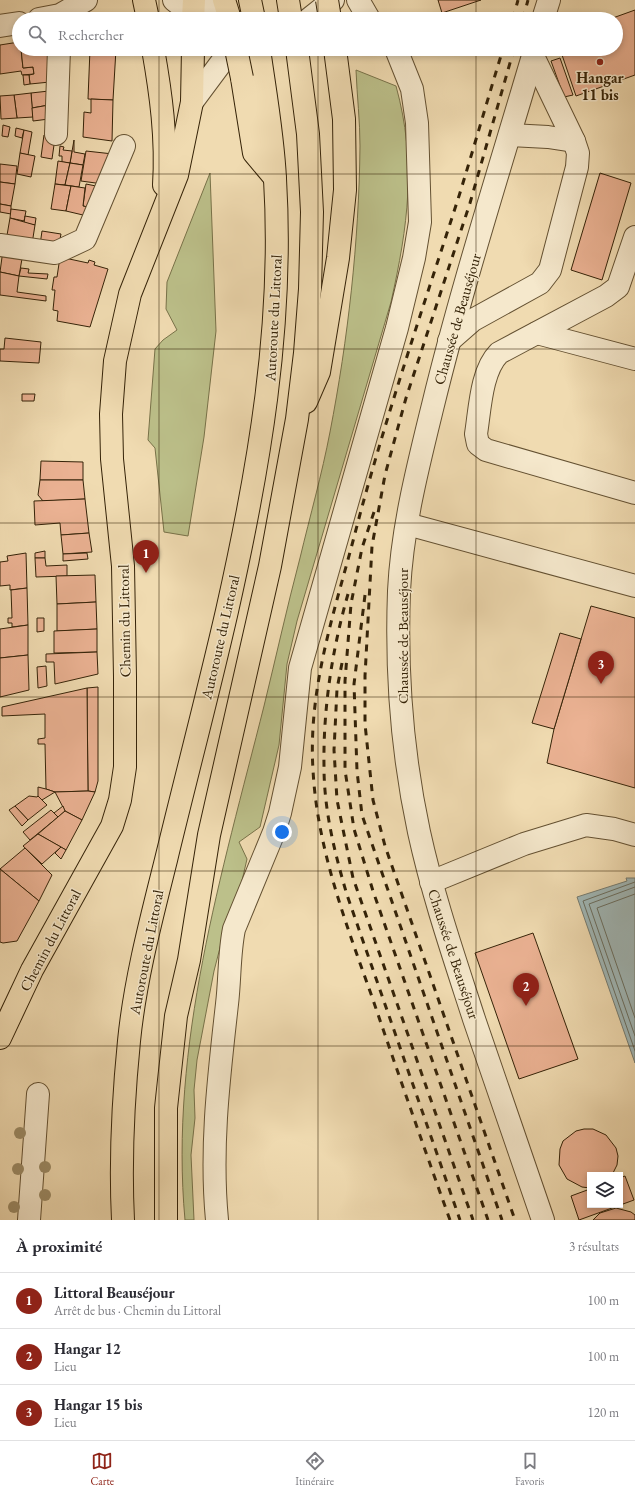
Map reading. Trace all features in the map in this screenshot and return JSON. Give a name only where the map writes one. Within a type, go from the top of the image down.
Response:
[{"type":"main road","points":[[144,0],[147,12]]},
{"type":"main road","points":[[224,0],[228,12]]},
{"type":"main road","points":[[250,0],[253,12]]},
{"type":"main road","points":[[288,0],[291,12]]},
{"type":"main road","points":[[327,0],[329,12]]},
{"type":"main road","name":"Chemin du Littoral","points":[[157,56],[166,163],[163,208]]},
{"type":"main road","name":"Chemin du Littoral","points":[[0,1038],[32,970],[112,826],[120,800],[125,767],[124,594],[123,566],[112,459],[110,414],[115,361],[130,294],[176,175],[192,102],[193,56]]},
{"type":"main road","points":[[240,56],[252,76]]},
{"type":"main road","points":[[252,76],[257,56]]},
{"type":"main road","points":[[298,419],[319,372],[338,258],[345,190],[344,119],[336,56]]},
{"type":"main road","points":[[167,1217],[166,1108],[176,1016],[189,960],[209,834],[270,566],[298,419],[310,289],[312,212],[308,134],[299,59]]},
{"type":"main road","name":"Autoroute du Littoral","points":[[123,1220],[122,1130],[129,1039],[135,1001],[149,928],[227,611],[253,488],[270,382],[277,273],[275,178],[254,153],[252,76]]},
{"type":"street","points":[[64,12],[86,0]]},
{"type":"street","points":[[174,0],[192,12]]},
{"type":"street","points":[[199,12],[221,0]]},
{"type":"street","points":[[317,12],[332,0]]},
{"type":"street","points":[[358,0],[365,12]]},
{"type":"street","points":[[545,12],[549,0]]},
{"type":"street","points":[[0,26],[12,24]]},
{"type":"street","points":[[56,134],[59,56]]},
{"type":"street","points":[[192,102],[222,63],[232,56]]},
{"type":"street","points":[[217,1220],[214,1185],[214,1135],[217,1090],[234,929],[274,832],[280,813],[290,768],[302,660],[397,328],[414,258],[420,222],[417,123],[412,89],[399,56]]},
{"type":"street","name":"Chaussée de Beauséjour","points":[[533,56],[449,341],[412,488],[399,588],[401,704],[408,770],[419,832],[431,882],[453,955],[543,1220]]},
{"type":"street","points":[[449,341],[473,320],[540,283],[550,270],[577,167],[578,153],[535,56]]},
{"type":"street","points":[[510,135],[548,137],[574,141]]},
{"type":"street","points":[[0,245],[55,253],[84,239],[124,146]]},
{"type":"street","points":[[635,237],[618,287],[606,296],[499,352],[487,370],[476,434],[478,444],[486,450],[635,493]]},
{"type":"street","points":[[537,333],[635,359]]},
{"type":"street","points":[[407,524],[635,586]]},
{"type":"street","points":[[431,882],[524,844],[586,825],[614,829],[635,835]]},
{"type":"street","points":[[29,1220],[38,1094]]},
{"type":"green space","points":[[356,70],[396,86],[403,114],[408,168],[408,194],[402,247],[391,302],[297,621],[287,664],[279,745],[260,827],[239,842],[247,859],[235,911],[223,936],[214,971],[197,1060],[194,1090],[195,1118],[191,1155],[194,1220],[185,1220],[182,1155],[185,1090],[192,1025],[203,960],[216,896],[323,464],[342,362],[355,254],[359,182],[360,137]]},
{"type":"green space","points":[[210,173],[216,331],[204,437],[188,536],[164,532],[155,448],[148,440],[155,349],[163,340],[177,330],[166,309],[167,282]]},
{"type":"water","points":[[626,878],[635,878],[635,1063],[577,897],[627,881]]},
{"type":"building","points":[[438,0],[481,0],[445,12],[442,12]]},
{"type":"building","name":"Hangar 11 bis","points":[[635,10],[635,75],[576,96],[562,56],[623,56],[623,14]]},
{"type":"building","points":[[12,43],[12,56],[22,56],[23,68],[33,67],[34,74],[22,75],[21,71],[0,74],[0,45]]},
{"type":"building","points":[[22,56],[50,56],[50,82],[30,84],[29,75],[34,74],[33,67],[23,68]]},
{"type":"building","points":[[90,56],[116,56],[113,100],[88,99]]},
{"type":"building","points":[[560,58],[573,95],[564,97],[551,61]]},
{"type":"building","points":[[23,75],[29,75],[30,84],[24,85]]},
{"type":"building","points":[[49,91],[49,105],[32,108],[31,93]]},
{"type":"building","points":[[31,93],[33,117],[17,118],[14,95]]},
{"type":"building","points":[[14,95],[17,118],[1,119],[0,96]]},
{"type":"building","points":[[91,99],[113,100],[112,141],[83,137],[84,112],[91,113]]},
{"type":"building","points":[[49,105],[49,119],[33,121],[32,108]]},
{"type":"building","points":[[3,125],[10,127],[8,137],[2,136]]},
{"type":"building","points":[[16,128],[24,130],[22,138],[15,136]]},
{"type":"building","points":[[24,130],[32,132],[28,155],[20,153]]},
{"type":"building","points":[[44,135],[55,138],[52,159],[41,157]]},
{"type":"building","points":[[74,140],[74,152],[85,154],[83,165],[70,163]]},
{"type":"building","points":[[60,146],[64,147],[63,150],[72,151],[70,163],[62,162],[62,156],[59,156]]},
{"type":"building","points":[[86,151],[113,154],[103,184],[81,181]]},
{"type":"building","points":[[20,153],[35,156],[31,177],[17,174]]},
{"type":"building","points":[[58,161],[70,163],[65,185],[55,184]]},
{"type":"building","points":[[70,163],[83,165],[79,187],[65,185]]},
{"type":"building","points":[[0,164],[17,166],[15,184],[0,182]]},
{"type":"building","points":[[600,173],[631,183],[602,280],[571,270]]},
{"type":"building","points":[[0,182],[15,184],[11,206],[0,204]]},
{"type":"building","points":[[55,184],[71,186],[66,211],[51,209]]},
{"type":"building","points":[[86,184],[101,187],[93,208],[83,206]]},
{"type":"building","points":[[71,186],[85,188],[83,206],[93,208],[85,217],[83,215],[66,211]]},
{"type":"building","points":[[0,204],[11,206],[11,214],[0,212]]},
{"type":"building","points":[[11,209],[26,211],[24,221],[10,218]]},
{"type":"building","points":[[25,216],[36,218],[35,225],[24,223]]},
{"type":"building","points":[[10,218],[35,225],[32,244],[6,241]]},
{"type":"building","points":[[42,231],[61,234],[58,249],[40,245]]},
{"type":"building","points":[[3,250],[23,253],[19,276],[0,272]]},
{"type":"building","points":[[60,257],[88,263],[89,260],[95,262],[94,265],[108,269],[90,327],[57,321],[58,311],[53,310],[55,290],[52,290],[54,277],[57,277]]},
{"type":"building","points":[[21,268],[29,269],[28,273],[48,274],[47,279],[19,276]]},
{"type":"building","points":[[0,272],[19,276],[17,292],[46,296],[46,301],[0,295]]},
{"type":"building","points":[[5,338],[41,342],[39,363],[0,361],[0,349],[4,349]]},
{"type":"building","points":[[22,394],[35,394],[34,401],[22,401]]},
{"type":"building","points":[[41,461],[83,462],[83,480],[40,480]]},
{"type":"building","points":[[40,480],[83,480],[85,499],[43,501],[38,495]]},
{"type":"building","points":[[85,499],[89,533],[61,535],[60,523],[35,525],[34,501]]},
{"type":"building","points":[[89,533],[92,552],[63,554],[61,535]]},
{"type":"building","points":[[45,551],[45,558],[35,558],[35,553]]},
{"type":"building","points":[[26,553],[27,588],[10,590],[10,585],[0,586],[0,562],[8,561],[7,556]]},
{"type":"building","points":[[87,553],[88,559],[63,561],[63,554]]},
{"type":"building","points":[[35,558],[45,558],[46,566],[67,565],[67,576],[36,577]]},
{"type":"building","points":[[95,575],[96,602],[57,604],[56,576]]},
{"type":"building","points":[[27,588],[28,625],[12,627],[12,623],[8,623],[8,618],[12,618],[11,590]]},
{"type":"building","points":[[96,602],[97,629],[57,631],[57,604]]},
{"type":"building","points":[[591,606],[635,618],[635,788],[547,763],[554,729]]},
{"type":"building","points":[[37,618],[44,618],[44,631],[37,632]]},
{"type":"building","points":[[28,625],[28,655],[0,658],[0,629]]},
{"type":"building","points":[[97,629],[97,652],[54,653],[54,631]]},
{"type":"building","points":[[560,633],[581,639],[554,729],[532,723]]},
{"type":"building","points":[[97,652],[98,674],[55,684],[54,662],[46,662],[46,654]]},
{"type":"building","points":[[28,655],[29,690],[0,697],[0,658]]},
{"type":"building","points":[[46,666],[47,686],[38,688],[37,667]]},
{"type":"building","points":[[98,687],[98,781],[95,792],[88,791],[87,688]]},
{"type":"building","points":[[87,688],[88,791],[55,792],[46,789],[45,744],[38,744],[38,739],[45,738],[45,714],[2,716],[2,707]]},
{"type":"building","points":[[38,787],[55,792],[42,800],[38,796]]},
{"type":"building","points":[[55,792],[95,792],[82,820],[65,811]]},
{"type":"building","points":[[29,796],[38,796],[47,805],[28,820],[15,806]]},
{"type":"building","points":[[15,806],[28,820],[22,826],[9,810]]},
{"type":"building","points":[[63,806],[65,811],[58,817],[54,813]]},
{"type":"building","points":[[51,810],[58,817],[30,840],[23,832]]},
{"type":"building","points":[[65,811],[82,820],[66,850],[38,834]]},
{"type":"building","points":[[38,834],[61,847],[42,864],[23,846]]},
{"type":"building","points":[[61,847],[66,850],[61,859],[55,853]]},
{"type":"building","points":[[25,848],[52,875],[39,901],[0,869]]},
{"type":"building","points":[[0,869],[39,901],[17,941],[3,943],[0,942]]},
{"type":"building","points":[[533,933],[578,1059],[519,1079],[475,953]]},
{"type":"building","points":[[593,1129],[606,1135],[616,1148],[618,1156],[617,1165],[614,1172],[587,1172],[587,1188],[582,1187],[567,1179],[559,1165],[560,1149],[563,1141],[576,1131]]},
{"type":"building","points":[[625,1176],[634,1200],[623,1204],[623,1177]]},
{"type":"building","points":[[587,1190],[587,1208],[612,1208],[579,1220],[571,1196]]},
{"type":"building","points":[[616,1208],[631,1212],[635,1215],[635,1220],[593,1220],[600,1213]]},
{"type":"railway","points":[[515,12],[518,0]]},
{"type":"railway","points":[[525,12],[528,0]]},
{"type":"railway","points":[[450,1220],[342,911],[334,884],[320,827],[313,770],[312,741],[318,683],[330,626],[365,497],[390,411],[459,196],[501,56]]},
{"type":"railway","points":[[512,56],[470,203],[406,398],[385,475],[372,546],[365,676],[365,724],[373,800],[385,846],[515,1220]]},
{"type":"railway","points":[[374,512],[362,548],[351,604],[345,681],[345,770],[354,829],[373,891],[488,1220]]},
{"type":"railway","points":[[348,594],[333,658],[325,723],[324,783],[328,816],[334,848],[347,895],[460,1220]]},
{"type":"railway","points":[[365,595],[354,684],[357,771],[362,815],[502,1220]]},
{"type":"railway","points":[[342,663],[337,689],[334,750],[337,800],[353,878],[473,1220]]},
{"type":"place","name":"Hangar 11 bis","points":[[600,62]]},
{"type":"place","name":"Littoral Beauséjour","points":[[146,573]]},
{"type":"place","name":"Hangar 15 bis","points":[[601,684]]},
{"type":"place","name":"Hangar 12","points":[[526,1006]]}]
